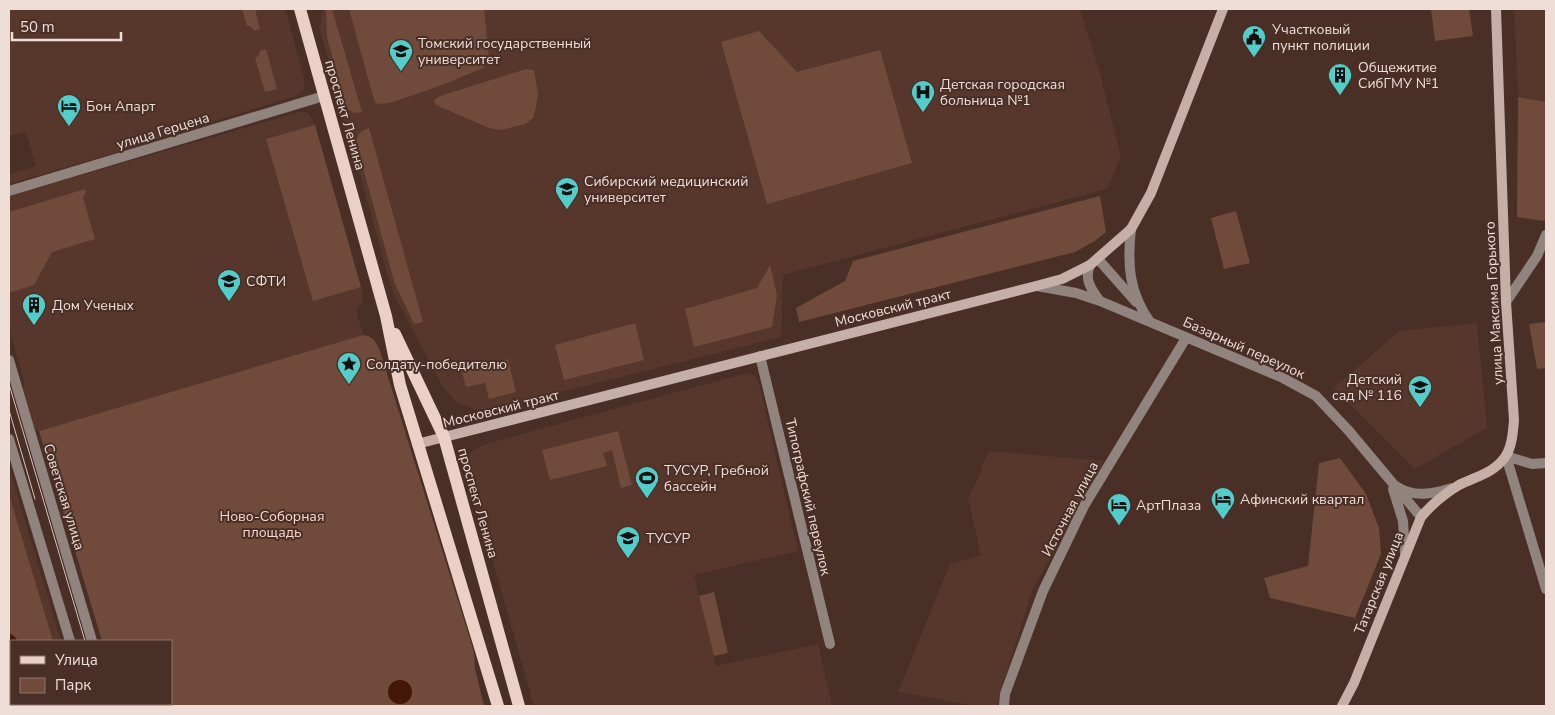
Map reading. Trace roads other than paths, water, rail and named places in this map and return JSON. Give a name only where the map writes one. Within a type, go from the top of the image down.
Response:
[{"type":"main road","name":"проспект Ленина","points":[[300,9],[386,316],[400,385],[498,706]]},
{"type":"main road","name":"Московский тракт","points":[[417,444],[1036,286],[1062,279],[1094,262],[1131,229],[1151,193],[1223,9]]},
{"type":"main road","name":"улица Максима Горького","points":[[1496,9],[1506,302],[1514,420],[1512,438],[1506,456]]},
{"type":"main road","name":"проспект Ленина","points":[[386,316],[444,437],[520,706]]},
{"type":"main road","points":[[1460,485],[1491,470],[1506,456]]},
{"type":"main road","name":"Татарская улица","points":[[1342,706],[1354,683],[1421,517],[1434,502],[1460,485]]},
{"type":"street","name":"улица Герцена","points":[[9,191],[324,96]]},
{"type":"street","points":[[1131,229],[1129,268],[1140,307]]},
{"type":"street","points":[[1506,302],[1537,256],[1546,235]]},
{"type":"street","points":[[1100,301],[1089,285],[1088,272],[1094,262],[1140,307],[1151,322]]},
{"type":"street","name":"Базарный переулок","points":[[1036,286],[1076,293],[1100,301],[1283,378],[1316,396],[1349,431],[1421,517]]},
{"type":"street","name":"Источная улица","points":[[1004,706],[1005,694],[1042,591],[1084,506],[1186,338]]},
{"type":"street","name":"Типографский переулок","points":[[760,356],[830,644]]},
{"type":"street","name":"Советская улица","points":[[9,360],[92,640]]},
{"type":"street","points":[[9,439],[70,640]]},
{"type":"street","points":[[1506,456],[1532,464],[1546,463]]},
{"type":"street","points":[[1506,456],[1546,589]]},
{"type":"street","points":[[1389,481],[1407,492],[1421,494],[1437,493],[1460,485]]},
{"type":"street","points":[[1389,481],[1403,521],[1405,554]]},
{"type":"tram line","points":[[9,384],[85,640]]},
{"type":"tram line","points":[[9,410],[35,499]]},
{"type":"place","name":"Участковый пункт полиции","points":[[1254,58]]},
{"type":"place","name":"Томский государственный университет","points":[[401,72]]},
{"type":"place","name":"Общежитие СибГМУ №1","points":[[1340,96]]},
{"type":"place","name":"Детская городская больница №1","points":[[923,113]]},
{"type":"place","name":"Бон Апарт","points":[[69,127]]},
{"type":"place","name":"Сибирский медицинский университет","points":[[567,210]]},
{"type":"place","name":"СФТИ","points":[[229,302]]},
{"type":"place","name":"Дом Ученых","points":[[34,326]]},
{"type":"place","name":"Солдату-победителю","points":[[349,385]]},
{"type":"place","name":"Детский сад № 116","points":[[1420,408]]},
{"type":"place","name":"ТУСУР, Гребной бассейн","points":[[647,499]]},
{"type":"place","name":"Афинский квартал","points":[[1223,520]]},
{"type":"place","name":"АртПлаза","points":[[1119,526]]},
{"type":"place","name":"ТУСУР","points":[[628,559]]},
{"type":"park label","name":"Ново-Соборная площадь","points":[[272,524]]}]
